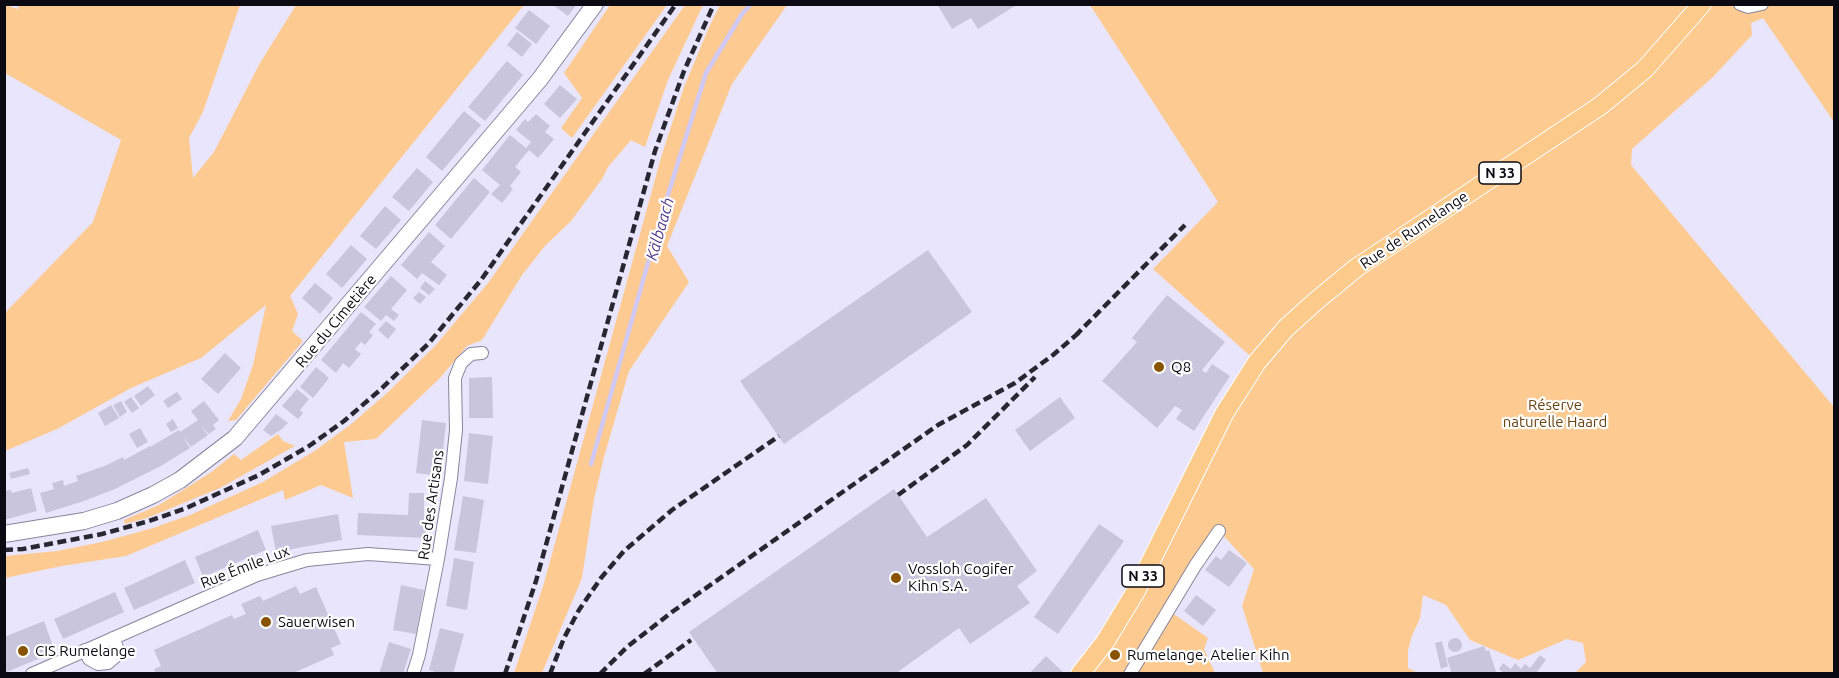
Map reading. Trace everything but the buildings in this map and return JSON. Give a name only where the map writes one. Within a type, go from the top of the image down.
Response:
[{"type":"main road","name":"Rue du Cimetière","points":[[4,534],[84,521],[117,511],[180,480],[235,438],[540,79],[596,4]]},
{"type":"main road","name":"Rue de Rumelange","points":[[1080,674],[1105,642],[1136,591],[1224,414],[1257,362],[1286,328],[1356,268],[1600,106],[1645,69],[1702,4]]},
{"type":"street","points":[[1740,4],[1748,8],[1762,4]]},
{"type":"street","name":"Rue des Artisans","points":[[413,674],[419,655],[438,559],[456,430],[455,378],[461,363],[471,354],[483,353]]},
{"type":"street","points":[[1130,674],[1195,566],[1220,531]]},
{"type":"street","name":"Rue Émile Lux","points":[[32,674],[257,575],[307,560],[368,554],[438,559]]},
{"type":"street","points":[[79,653],[98,664],[108,663],[115,657],[118,636]]},
{"type":"green space","points":[[19,4],[240,5],[203,112],[189,138],[193,178],[214,152],[260,63],[296,5],[524,5],[290,296],[298,314],[292,331],[303,341],[236,420],[228,421],[241,399],[253,365],[266,305],[201,358],[131,388],[57,429],[5,451],[5,313],[93,222],[121,140],[5,73],[5,5],[18,9]]},
{"type":"green space","points":[[610,5],[667,5],[572,138],[561,128],[582,98],[564,73]]},
{"type":"green space","points":[[685,5],[703,5],[668,80],[645,147],[631,140],[608,167],[602,179],[571,221],[545,246],[522,275],[482,340],[467,346],[440,378],[376,439],[344,442],[353,498],[321,485],[285,500],[283,490],[126,556],[5,578],[5,556],[57,551],[102,542],[190,515],[263,482],[316,450],[350,425],[386,394],[435,346],[488,283]]},
{"type":"green space","points":[[720,5],[787,5],[732,84],[667,246],[689,282],[629,371],[594,499],[582,578],[542,673],[514,673],[544,583],[662,154],[684,87]]},
{"type":"green space","name":"Réserve naturelle Haard","points":[[1090,5],[1834,5],[1834,122],[1763,18],[1751,23],[1752,35],[1713,77],[1632,149],[1631,165],[1834,407],[1834,673],[1575,673],[1586,662],[1583,643],[1567,639],[1518,660],[1470,640],[1446,605],[1423,595],[1420,618],[1408,650],[1408,668],[1418,673],[1263,673],[1242,606],[1254,569],[1220,532],[1168,610],[1208,638],[1204,649],[1215,673],[1080,674],[1257,362],[1153,269],[1218,202]]},
{"type":"green space","points":[[278,434],[283,441],[295,446],[220,488],[147,518],[125,524],[124,520],[159,505],[210,473],[234,454],[241,460]]},
{"type":"waterway","name":"Kälbaach","points":[[591,464],[661,217],[706,73],[742,14],[751,4]]},
{"type":"railway","points":[[4,550],[23,549],[102,534],[184,509],[259,475],[309,446],[344,421],[429,343],[481,280],[676,4]]},
{"type":"railway","points":[[505,674],[536,581],[655,151],[684,71],[714,4]]},
{"type":"railway","points":[[1075,336],[1185,225]]},
{"type":"railway","points":[[600,674],[627,647],[672,612],[938,425],[1015,383],[1082,330]]},
{"type":"railway","points":[[898,495],[967,445],[1035,377]]},
{"type":"railway","points":[[550,674],[564,638],[579,610],[601,578],[624,551],[672,510],[779,436]]},
{"type":"railway","points":[[644,674],[691,640]]},
{"type":"place","name":"Q8","points":[[1159,367]]},
{"type":"place","name":"Vossloh Cogifer Kihn S.A.","points":[[896,578]]},
{"type":"place","name":"Sauerwisen","points":[[266,622]]},
{"type":"place","name":"CIS Rumelange","points":[[23,651]]},
{"type":"place","name":"Rumelange, Atelier Kihn","points":[[1115,655]]}]
